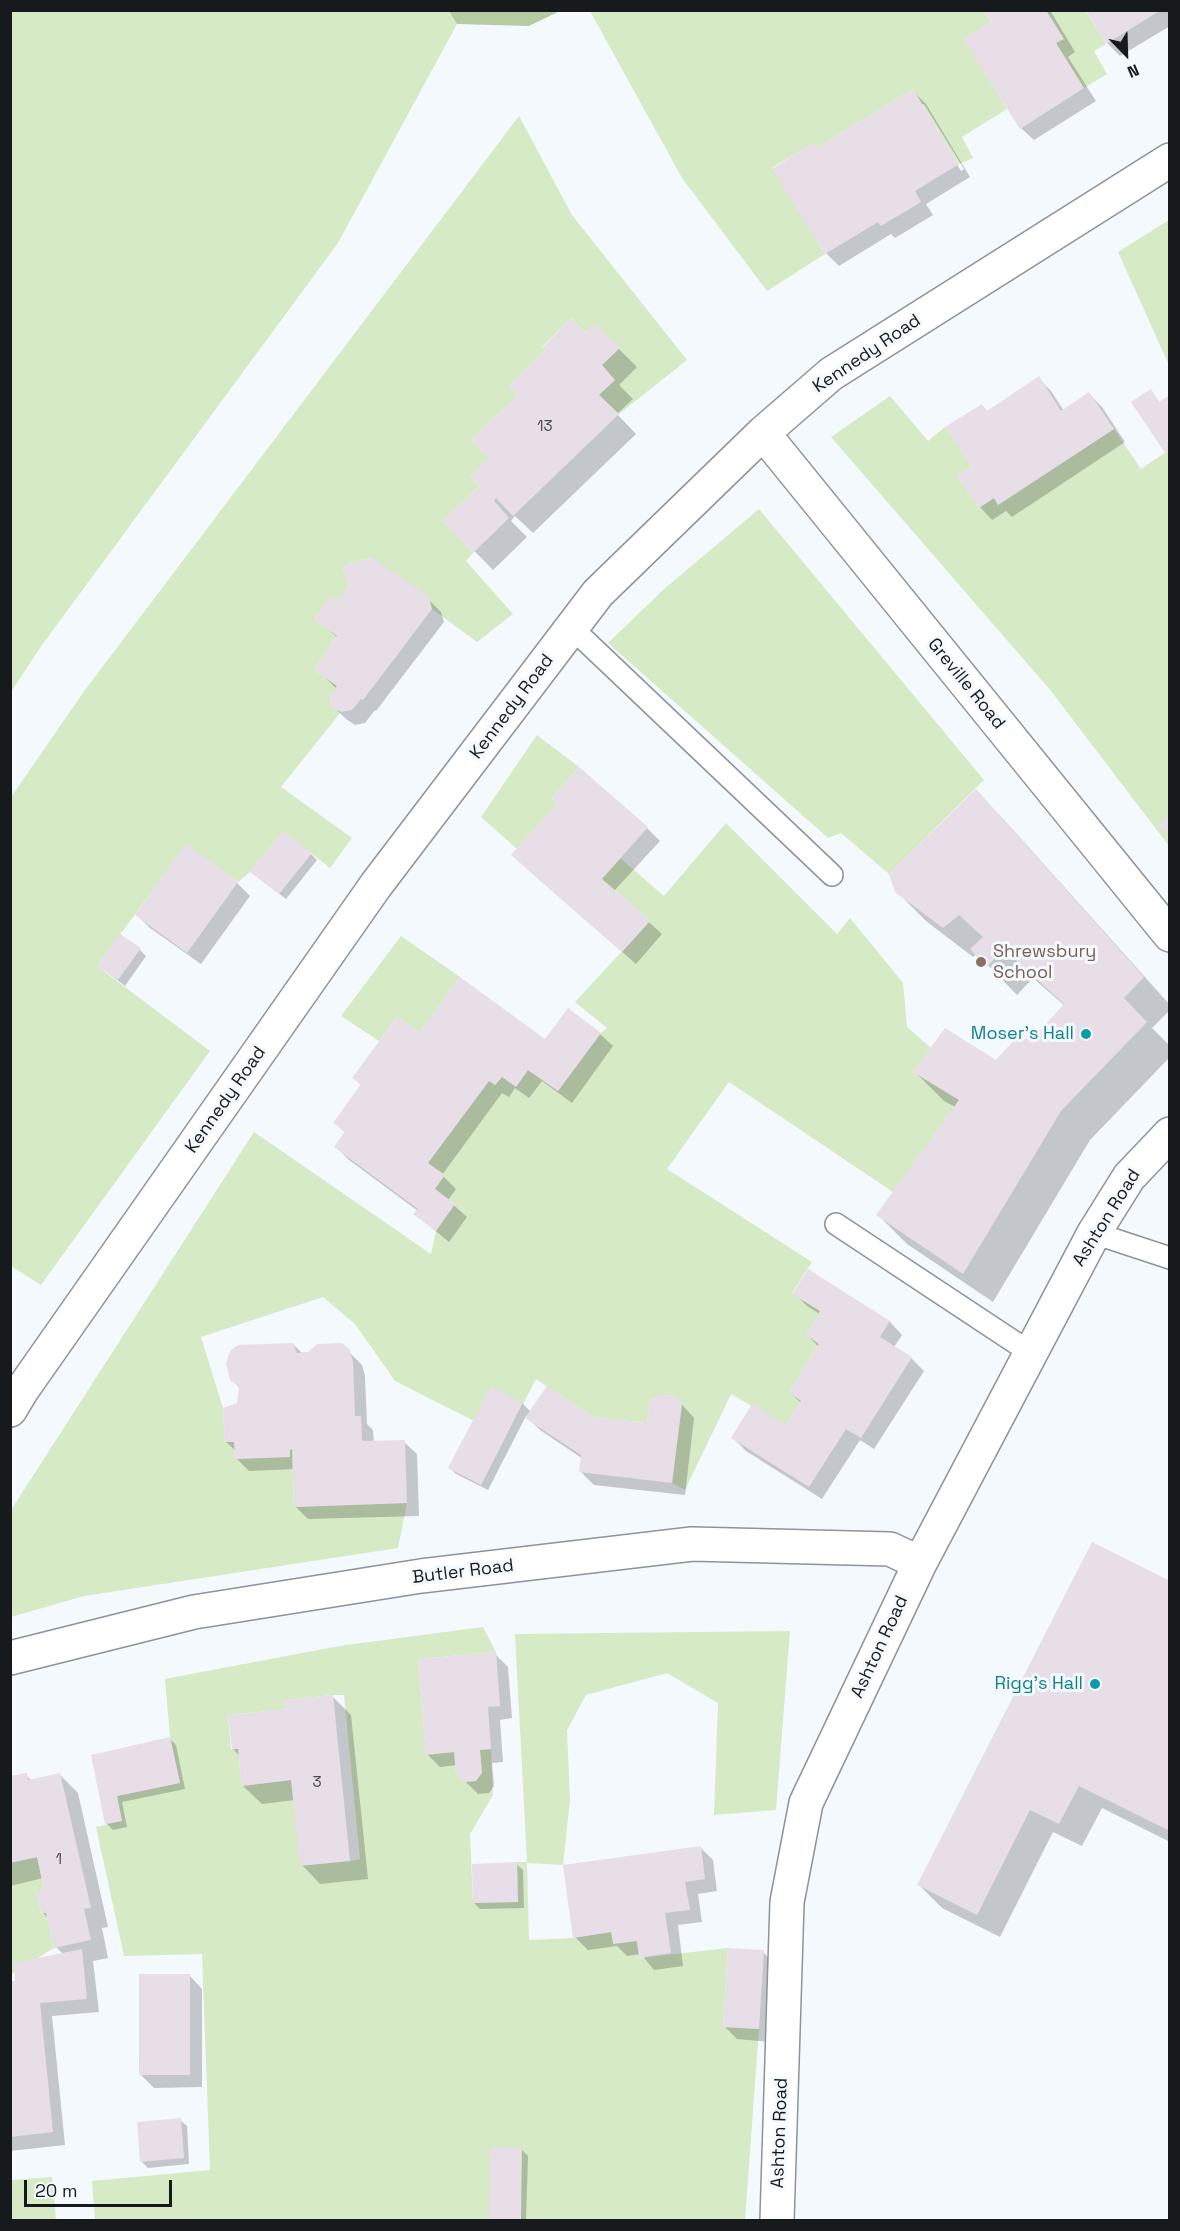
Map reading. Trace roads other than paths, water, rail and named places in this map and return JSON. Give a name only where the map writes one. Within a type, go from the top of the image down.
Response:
[{"type":"street","name":"Kennedy Road","points":[[10,1410],[376,885],[598,593],[763,433],[831,374],[1170,160]]},
{"type":"street","name":"Greville Road","points":[[763,433],[1170,935]]},
{"type":"street","name":"Ashton Road","points":[[777,2220],[787,1902],[806,1803],[920,1563],[1094,1233],[1129,1177],[1170,1134]]},
{"type":"street","name":"Butler Road","points":[[10,1658],[194,1612],[421,1576],[692,1544],[890,1550],[920,1563]]},
{"type":"lane","points":[[572,628],[832,875]]},
{"type":"lane","points":[[836,1224],[1031,1353]]},
{"type":"lane","points":[[1094,1233],[1170,1258]]},
{"type":"place","name":"Shrewsbury School","points":[[981,962]]},
{"type":"place","name":"Moser's Hall","points":[[1086,1034]]},
{"type":"place","name":"Rigg's Hall","points":[[1095,1684]]}]
